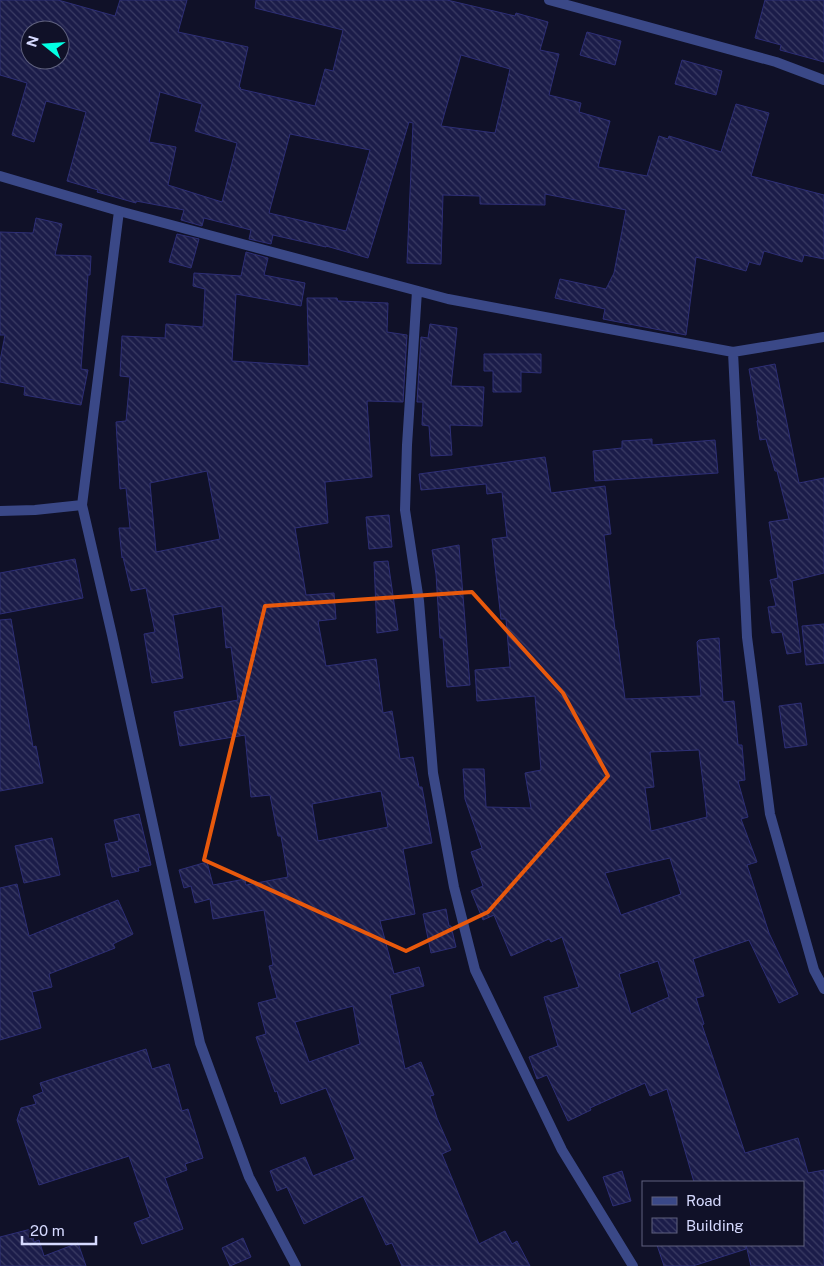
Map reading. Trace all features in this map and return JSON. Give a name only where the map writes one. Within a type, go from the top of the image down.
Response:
[{"type":"street","points":[[549,0],[776,62],[824,80]]},
{"type":"street","points":[[0,176],[119,211],[448,299],[733,352],[824,337]]},
{"type":"street","points":[[119,211],[82,506],[112,635],[200,1043],[249,1178],[296,1266]]},
{"type":"street","points":[[417,291],[406,445],[405,510],[419,601],[433,773],[454,886],[475,970],[562,1150],[633,1266]]},
{"type":"street","points":[[733,352],[747,637],[770,814],[814,970],[824,989]]},
{"type":"street","points":[[0,511],[82,506]]},
{"type":"highlighted area","points":[[472,592],[563,693],[608,776],[488,912],[406,951],[204,860],[265,606]]},
{"type":"building","points":[[0,0],[58,0],[115,16],[120,0],[187,0],[178,32],[248,47],[240,89],[315,106],[325,69],[333,71],[343,30],[255,8],[256,0],[447,0],[515,16],[516,13],[548,22],[540,50],[559,54],[549,95],[581,103],[579,112],[610,121],[598,167],[647,176],[659,136],[668,139],[669,136],[721,152],[736,104],[769,113],[751,176],[824,195],[824,259],[804,255],[802,262],[764,251],[760,265],[749,262],[746,271],[696,257],[686,335],[603,319],[605,309],[555,298],[560,279],[606,289],[614,273],[626,210],[545,194],[545,205],[480,204],[480,196],[443,195],[441,264],[407,263],[413,123],[409,122],[368,258],[326,246],[273,235],[271,244],[249,239],[251,230],[204,218],[202,226],[181,220],[184,210],[136,201],[136,203],[67,181],[86,112],[46,101],[34,142],[12,135],[27,83],[0,75]],"holes":[[[461,55],[510,69],[495,133],[441,126]],[[160,92],[202,104],[195,131],[237,143],[222,202],[168,185],[176,147],[149,142]],[[290,134],[370,150],[346,231],[269,213]]]},
{"type":"building","points":[[765,0],[824,0],[824,62],[780,50],[781,45],[755,38]]},
{"type":"building","points":[[587,32],[621,41],[615,65],[580,55]]},
{"type":"building","points":[[682,60],[722,71],[716,95],[675,84]]},
{"type":"building","points":[[36,218],[62,224],[55,255],[91,256],[81,369],[88,370],[81,405],[24,395],[25,387],[0,382],[0,361],[5,335],[0,335],[0,232],[33,233]]},
{"type":"building","points":[[177,234],[199,239],[191,268],[169,262]]},
{"type":"building","points":[[246,252],[268,258],[264,275],[305,283],[301,306],[236,294],[232,361],[309,366],[307,298],[337,298],[338,301],[388,303],[387,332],[407,335],[403,402],[367,401],[372,477],[325,482],[328,523],[295,528],[306,595],[334,593],[336,619],[318,621],[326,666],[376,659],[383,713],[392,711],[400,759],[413,757],[419,787],[422,787],[432,843],[403,849],[415,914],[380,921],[394,974],[419,967],[424,986],[390,995],[405,1069],[421,1062],[434,1095],[430,1096],[437,1118],[451,1150],[442,1154],[479,1244],[505,1231],[512,1244],[517,1241],[530,1266],[402,1266],[392,1243],[386,1245],[363,1196],[304,1224],[287,1187],[277,1191],[270,1171],[305,1157],[313,1176],[355,1159],[326,1088],[281,1104],[277,1091],[275,1092],[256,1037],[266,1034],[258,1003],[277,998],[269,966],[273,965],[264,910],[213,919],[210,899],[195,903],[191,886],[184,888],[179,870],[207,862],[213,885],[245,879],[246,885],[288,877],[281,836],[278,836],[270,795],[251,797],[245,735],[180,746],[174,712],[238,700],[231,647],[226,648],[222,606],[173,615],[183,678],[152,683],[144,634],[155,632],[146,588],[131,591],[122,558],[119,528],[130,528],[126,488],[120,489],[116,422],[126,421],[130,377],[120,376],[122,336],[165,338],[166,324],[203,327],[205,289],[193,286],[194,273],[241,276]],"holes":[[[207,471],[220,539],[156,552],[150,483]],[[381,791],[388,827],[318,841],[312,804]],[[353,1006],[360,1044],[309,1062],[295,1022]]]},
{"type":"building","points":[[430,324],[457,328],[451,386],[484,387],[482,426],[450,425],[452,455],[431,456],[429,426],[422,425],[423,402],[417,402],[421,337],[428,338]]},
{"type":"building","points":[[484,354],[541,354],[541,373],[521,372],[521,392],[493,392],[493,371],[484,371]]},
{"type":"building","points":[[775,364],[799,483],[824,478],[824,573],[792,581],[801,652],[787,654],[782,632],[772,633],[768,607],[776,606],[770,580],[778,578],[769,522],[789,519],[777,471],[775,471],[766,439],[760,440],[749,369]]},
{"type":"building","points":[[652,439],[652,445],[715,440],[718,473],[595,481],[593,451],[622,448],[622,441]]},
{"type":"building","points":[[545,457],[551,493],[605,486],[611,534],[604,535],[625,699],[701,696],[697,642],[699,640],[719,638],[723,702],[734,701],[738,745],[742,745],[745,780],[738,781],[748,817],[741,819],[757,862],[747,865],[769,933],[798,994],[779,1003],[749,940],[693,959],[704,996],[696,998],[704,1024],[702,1025],[745,1153],[798,1138],[808,1173],[824,1170],[824,1266],[751,1266],[746,1246],[804,1246],[804,1181],[694,1181],[667,1089],[650,1096],[645,1083],[590,1108],[591,1110],[568,1121],[547,1075],[537,1079],[529,1057],[558,1046],[544,997],[579,987],[562,937],[551,942],[549,939],[511,956],[494,915],[483,920],[471,891],[483,886],[471,852],[482,848],[465,799],[463,769],[484,769],[486,807],[531,808],[525,773],[541,770],[535,696],[477,701],[475,670],[510,667],[506,619],[501,619],[492,539],[507,537],[502,492],[487,494],[486,484],[421,490],[419,474]],"holes":[[[699,750],[707,817],[651,831],[645,788],[654,787],[650,752]],[[670,858],[681,894],[621,915],[605,873]],[[658,961],[669,997],[631,1014],[619,974]]]},
{"type":"building","points":[[389,515],[392,547],[369,549],[366,517]]},
{"type":"building","points":[[459,545],[470,685],[447,687],[443,638],[440,638],[436,574],[432,550]]},
{"type":"building","points":[[75,559],[83,598],[0,614],[0,573]]},
{"type":"building","points":[[388,561],[398,630],[377,633],[374,562]]},
{"type":"building","points":[[11,619],[33,747],[36,746],[43,783],[0,791],[0,620]]},
{"type":"building","points":[[824,624],[824,663],[806,665],[802,626]]},
{"type":"building","points":[[801,703],[807,745],[785,748],[779,706]]},
{"type":"building","points":[[139,814],[151,865],[138,868],[139,871],[112,877],[105,844],[119,841],[114,820]]},
{"type":"building","points":[[52,838],[60,875],[24,883],[15,846]]},
{"type":"building","points":[[17,884],[29,936],[118,900],[133,934],[113,944],[115,948],[49,974],[52,987],[32,992],[41,1028],[0,1040],[0,888]]},
{"type":"building","points":[[446,909],[456,947],[431,953],[423,914]]},
{"type":"building","points":[[146,1049],[152,1069],[169,1064],[182,1111],[188,1109],[203,1158],[185,1164],[187,1170],[165,1178],[183,1229],[142,1244],[134,1223],[150,1217],[129,1156],[39,1185],[17,1120],[21,1108],[36,1104],[33,1096],[43,1092],[40,1083]]},
{"type":"building","points":[[622,1171],[631,1201],[613,1206],[603,1177]]},
{"type":"building","points":[[31,1229],[34,1242],[39,1240],[44,1256],[78,1243],[86,1266],[0,1266],[0,1237]]},
{"type":"building","points":[[243,1238],[251,1257],[230,1266],[222,1248]]},
{"type":"building","points":[[657,1246],[746,1246],[746,1249],[693,1266],[664,1266]]}]
